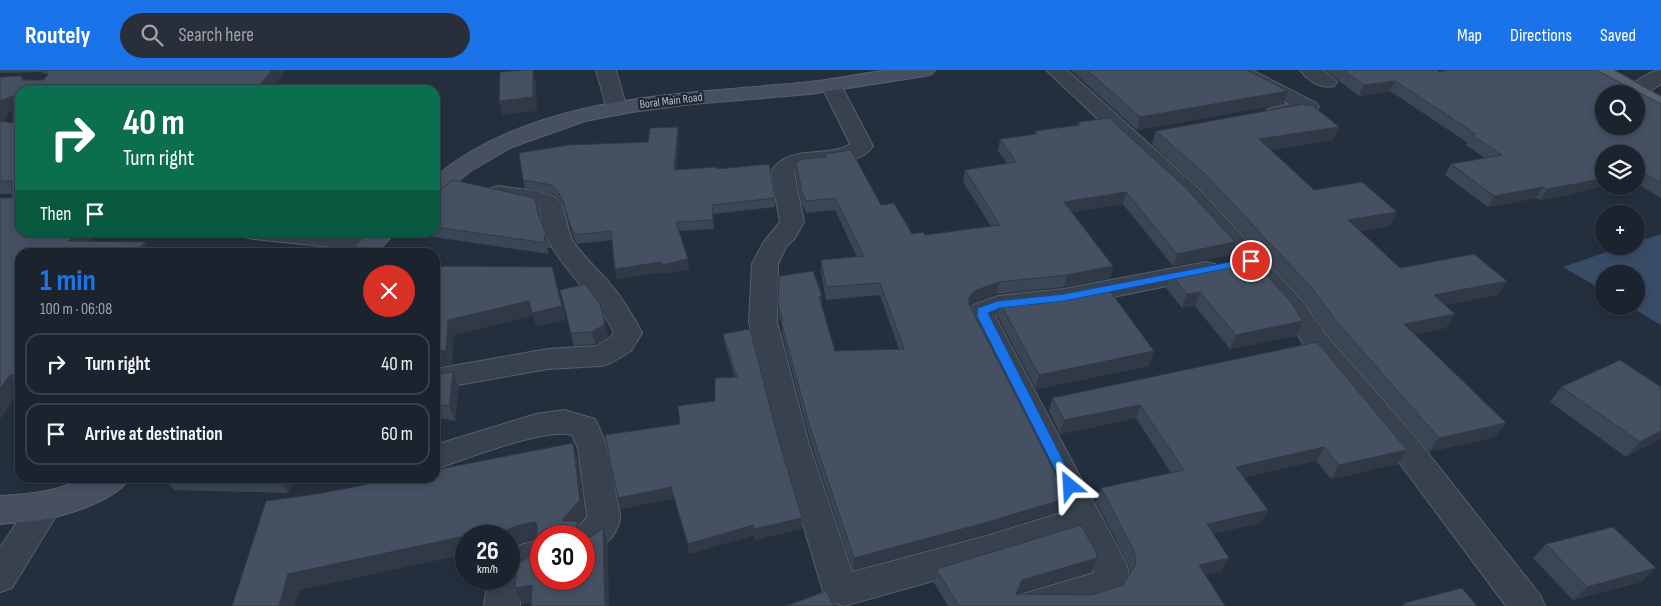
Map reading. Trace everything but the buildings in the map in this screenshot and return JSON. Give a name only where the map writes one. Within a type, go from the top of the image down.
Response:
[{"type":"main road","name":"Boral Main Road","points":[[440,184],[461,167],[504,142],[580,116],[692,98],[831,85],[925,70]]},
{"type":"main road","points":[[1599,70],[1625,85]]},
{"type":"main road","points":[[1645,96],[1661,106]]},
{"type":"main road","points":[[0,510],[46,506],[76,497],[103,483]]},
{"type":"street","points":[[606,70],[617,109]]},
{"type":"street","points":[[1056,70],[1191,194],[1295,309],[1317,343],[1406,448],[1527,606]]},
{"type":"street","points":[[1237,70],[1309,107],[1253,117]]},
{"type":"street","points":[[1310,70],[1327,82]]},
{"type":"street","points":[[1645,85],[1661,74]]},
{"type":"street","points":[[831,85],[862,146],[858,150],[846,154],[790,163],[782,171],[792,222],[786,233],[775,243],[766,264],[763,322],[794,444],[845,599],[1087,518]]},
{"type":"street","points":[[1132,139],[1160,134]]},
{"type":"street","points":[[440,184],[546,201],[552,206],[550,218],[563,248],[620,315],[628,332],[621,344],[601,356],[548,360],[440,378]]},
{"type":"street","points":[[308,237],[373,243]]},
{"type":"street","points":[[1032,606],[1105,585],[1112,576],[1110,565],[1087,518],[982,316],[982,311],[998,305],[1064,298],[1251,261]]},
{"type":"street","points":[[1288,349],[1317,343]]},
{"type":"street","points":[[1028,403],[1057,397]]},
{"type":"street","points":[[440,455],[536,424],[564,420],[584,428],[593,448],[604,519],[595,533]]},
{"type":"street","points":[[0,577],[46,506]]},
{"type":"street","points":[[502,606],[504,590]]},
{"type":"water","points":[[1661,234],[1661,325],[1644,315],[1645,265],[1595,265],[1595,286],[1563,267],[1598,255],[1645,255],[1645,239]]},
{"type":"route","points":[[1070,486],[982,316],[982,311],[998,305],[1064,298],[1251,261]]}]
